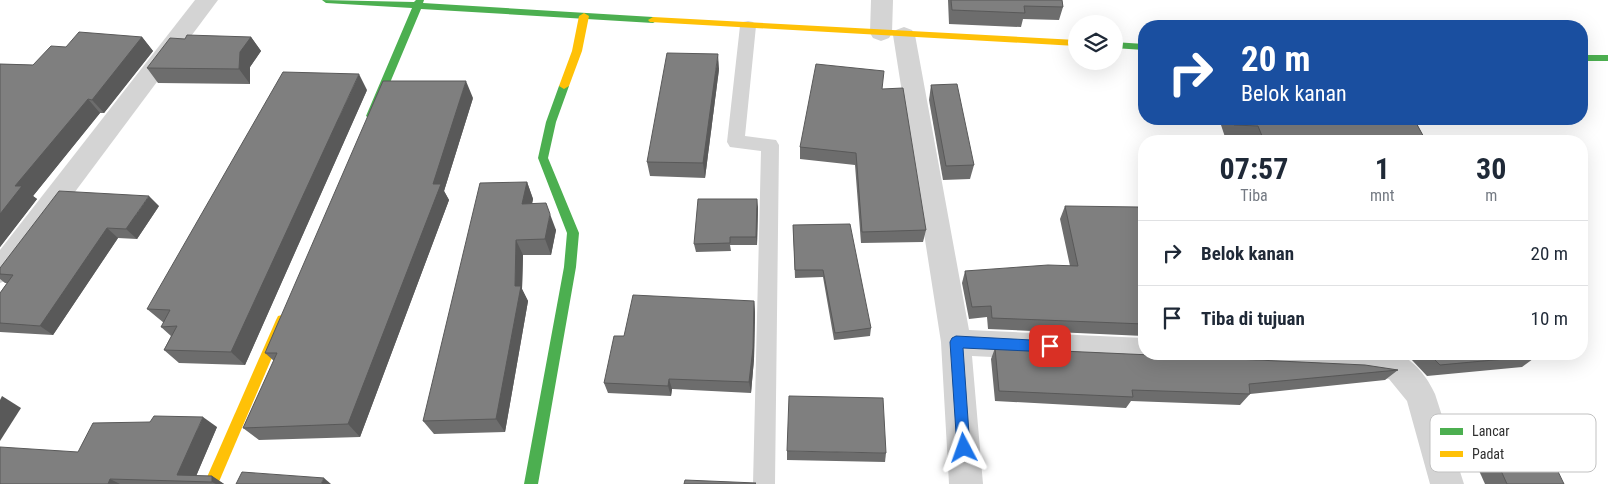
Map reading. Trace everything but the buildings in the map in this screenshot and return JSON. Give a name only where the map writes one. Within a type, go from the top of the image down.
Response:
[{"type":"main road","points":[[326,0],[420,2],[584,16],[1068,43]]},
{"type":"main road","points":[[368,122],[420,2]]},
{"type":"main road","points":[[531,484],[570,268],[574,233],[543,158],[551,122],[577,52],[584,16]]},
{"type":"main road","points":[[1123,46],[1138,47]]},
{"type":"main road","points":[[1588,58],[1608,58]]},
{"type":"main road","points":[[211,484],[285,312]]},
{"type":"street","points":[[0,271],[207,0]]},
{"type":"street","points":[[882,0],[893,34],[956,342],[966,484]]},
{"type":"street","points":[[956,342],[1138,351]]},
{"type":"street","points":[[1332,360],[1397,367],[1420,394],[1430,426]]},
{"type":"street","points":[[1444,472],[1448,484]]},
{"type":"lane","points":[[748,26],[736,142],[770,146],[764,484]]},
{"type":"traffic: fast","points":[[326,0],[653,20]]},
{"type":"traffic: fast","points":[[371,116],[420,0]]},
{"type":"traffic: fast","points":[[1123,46],[1138,47]]},
{"type":"traffic: fast","points":[[1588,58],[1608,58]]},
{"type":"traffic: fast","points":[[531,484],[570,267],[573,233],[543,158],[551,122],[564,86]]},
{"type":"traffic: slow","points":[[564,86],[577,51],[584,16]]},
{"type":"traffic: slow","points":[[653,20],[1068,43]]},
{"type":"traffic: slow","points":[[211,484],[282,320]]},
{"type":"route","points":[[964,448],[956,342],[1050,346]]}]
